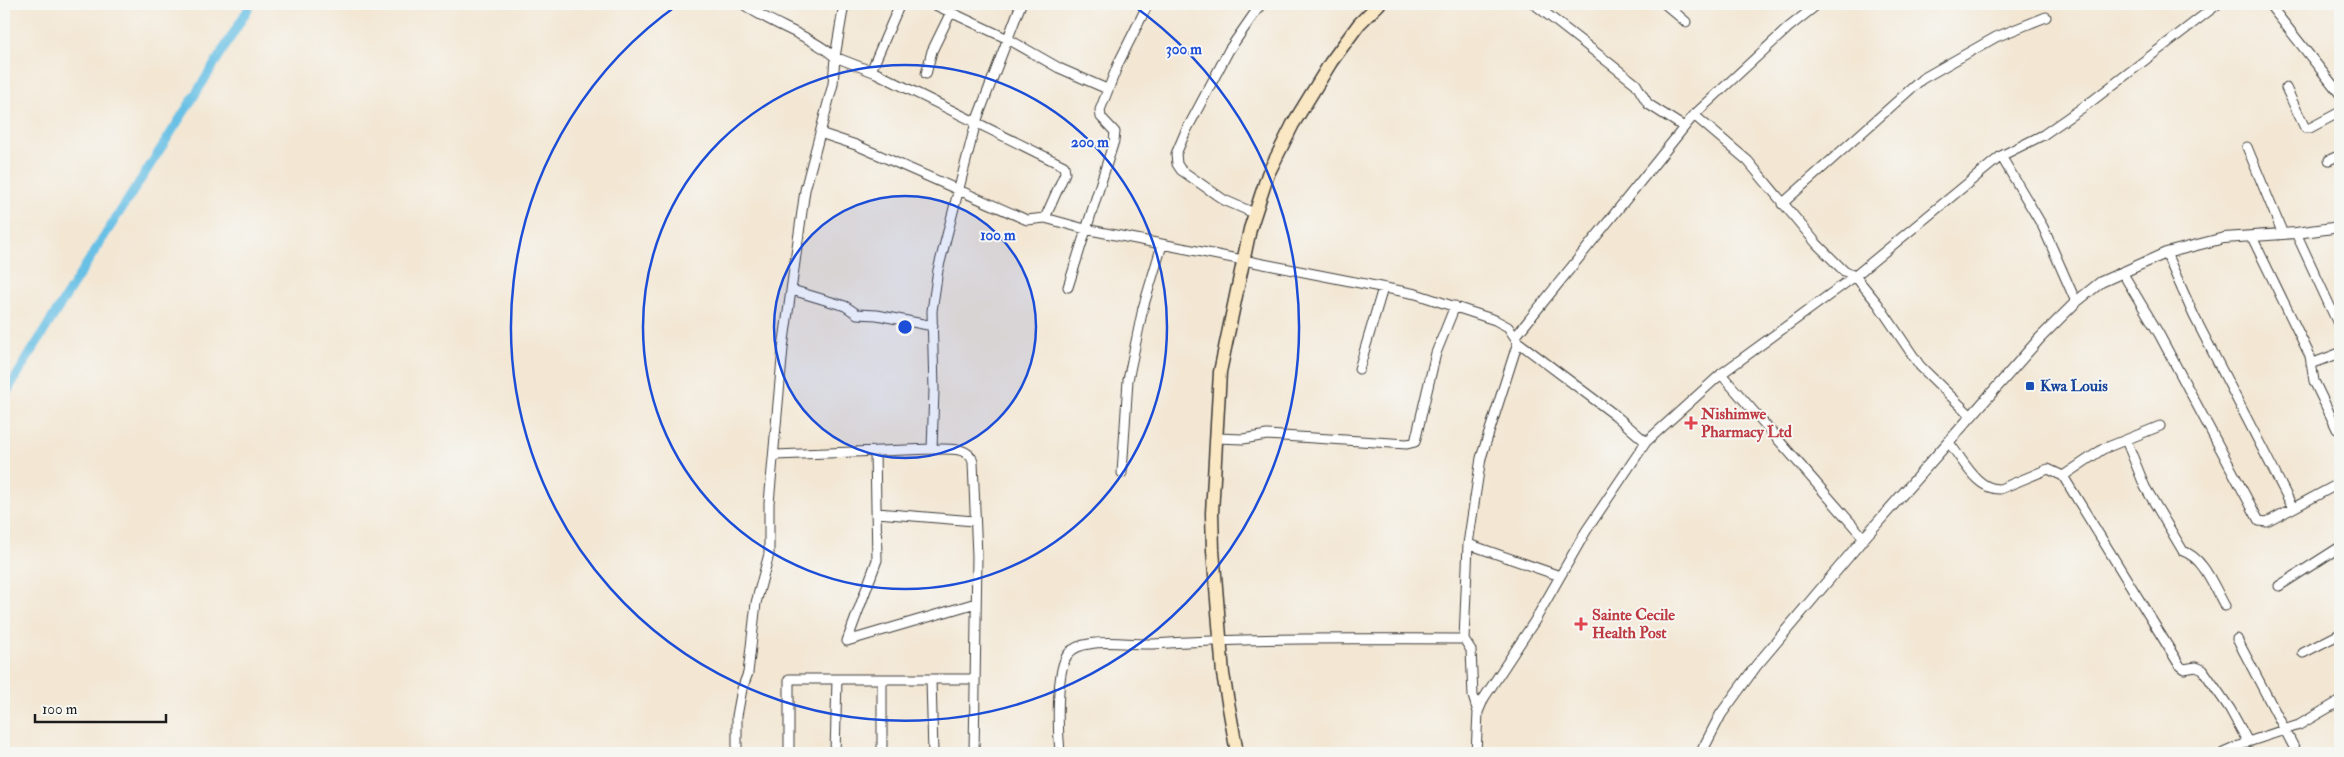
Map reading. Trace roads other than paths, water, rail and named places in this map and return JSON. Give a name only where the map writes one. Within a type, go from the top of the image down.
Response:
[{"type":"main road","points":[[1237,753],[1227,701],[1212,532],[1220,372],[1254,213],[1268,174],[1293,124],[1345,42],[1379,4]]},
{"type":"street","points":[[743,4],[775,24],[814,42],[836,57],[871,71],[1064,166],[1065,173],[1045,218]]},
{"type":"street","points":[[737,753],[738,708],[748,673],[756,603],[769,554],[769,503],[775,455],[779,382],[805,190],[833,84],[844,4]]},
{"type":"street","points":[[871,71],[900,4]]},
{"type":"street","points":[[933,4],[946,8],[1008,39],[1059,68],[1107,89]]},
{"type":"street","points":[[932,449],[934,390],[932,301],[938,270],[976,122],[1021,4]]},
{"type":"street","points":[[1068,287],[1115,136],[1112,128],[1100,113],[1107,89],[1148,4]]},
{"type":"street","points":[[1254,213],[1224,200],[1181,170],[1177,164],[1176,154],[1200,103],[1229,50],[1261,4]]},
{"type":"street","points":[[1534,4],[1636,84],[1648,104],[1684,127]]},
{"type":"street","points":[[1664,4],[1686,22]]},
{"type":"street","points":[[1476,753],[1478,712],[1473,696],[1470,650],[1464,639],[1468,544],[1481,458],[1517,339],[1694,115],[1818,4]]},
{"type":"street","points":[[1478,712],[1491,687],[1530,629],[1586,531],[1646,442],[1721,374],[1854,276],[2001,156],[2043,135],[2092,101],[2218,4]]},
{"type":"street","points":[[2269,4],[2340,94]]},
{"type":"street","points":[[926,74],[946,8]]},
{"type":"street","points":[[1782,204],[1922,79],[1996,37],[2046,17]]},
{"type":"street","points":[[2286,88],[2305,128],[2310,128],[2340,112]]},
{"type":"street","points":[[1694,115],[1748,162],[1817,244],[1844,271],[1854,276],[1878,304],[1920,366],[1970,416]]},
{"type":"street","points":[[820,133],[856,146],[1028,220],[1045,218],[1085,229],[1416,294],[1495,320],[1508,327],[1517,339],[1615,415],[1646,442]]},
{"type":"street","points":[[2247,147],[2283,234]]},
{"type":"street","points":[[2329,160],[2340,155]]},
{"type":"street","points":[[2001,156],[2043,227],[2076,302]]},
{"type":"street","points":[[1701,753],[1721,714],[1756,666],[1864,538],[1949,443],[1970,416],[2076,302],[2101,282],[2166,253],[2224,238],[2296,233],[2340,227]]},
{"type":"street","points":[[2296,233],[2340,328]]},
{"type":"street","points":[[2252,237],[2310,356],[2314,381],[2337,429]]},
{"type":"street","points":[[1122,473],[1128,380],[1143,308],[1162,244]]},
{"type":"street","points":[[2166,253],[2194,316],[2294,508]]},
{"type":"street","points":[[2122,272],[2159,334],[2259,521],[2267,522],[2340,483]]},
{"type":"street","points":[[1359,368],[1383,288]]},
{"type":"street","points":[[792,290],[845,306],[857,314],[877,315],[933,326]]},
{"type":"street","points":[[1216,438],[1244,439],[1267,435],[1407,444],[1415,442],[1436,353],[1455,306]]},
{"type":"street","points":[[2311,364],[2340,353]]},
{"type":"street","points":[[1721,374],[1864,538]]},
{"type":"street","points":[[2063,476],[2104,449],[2160,426]]},
{"type":"street","points":[[2126,440],[2145,487],[2183,552],[2192,554],[2200,564],[2225,606]]},
{"type":"street","points":[[1949,443],[1980,483],[1993,490],[2000,489],[2048,469],[2063,476],[2180,666],[2184,669],[2196,667],[2203,670],[2230,709],[2248,742]]},
{"type":"street","points":[[775,455],[932,449],[965,451],[972,456],[976,603],[974,753]]},
{"type":"street","points":[[875,452],[877,560],[847,641],[976,603]]},
{"type":"street","points":[[877,513],[974,521]]},
{"type":"street","points":[[1468,544],[1560,576]]},
{"type":"street","points":[[2278,586],[2340,547]]},
{"type":"street","points":[[2303,653],[2340,634]]},
{"type":"street","points":[[2237,638],[2297,753]]},
{"type":"street","points":[[1060,753],[1057,716],[1065,658],[1070,652],[1089,644],[1134,645],[1221,639],[1464,639]]},
{"type":"street","points":[[789,753],[789,679],[975,678]]},
{"type":"street","points":[[835,753],[837,679]]},
{"type":"street","points":[[931,679],[933,753]]},
{"type":"street","points":[[882,680],[882,753]]},
{"type":"street","points":[[2223,753],[2248,742],[2284,731],[2340,701]]},
{"type":"waterway","points":[[4,397],[251,4]]},
{"type":"place","name":"Kwa Louis","points":[[2030,386]]},
{"type":"place","name":"Nishimwe Pharmacy Ltd","points":[[1691,423]]},
{"type":"place","name":"Sainte Cecile Health Post","points":[[1581,624]]}]
